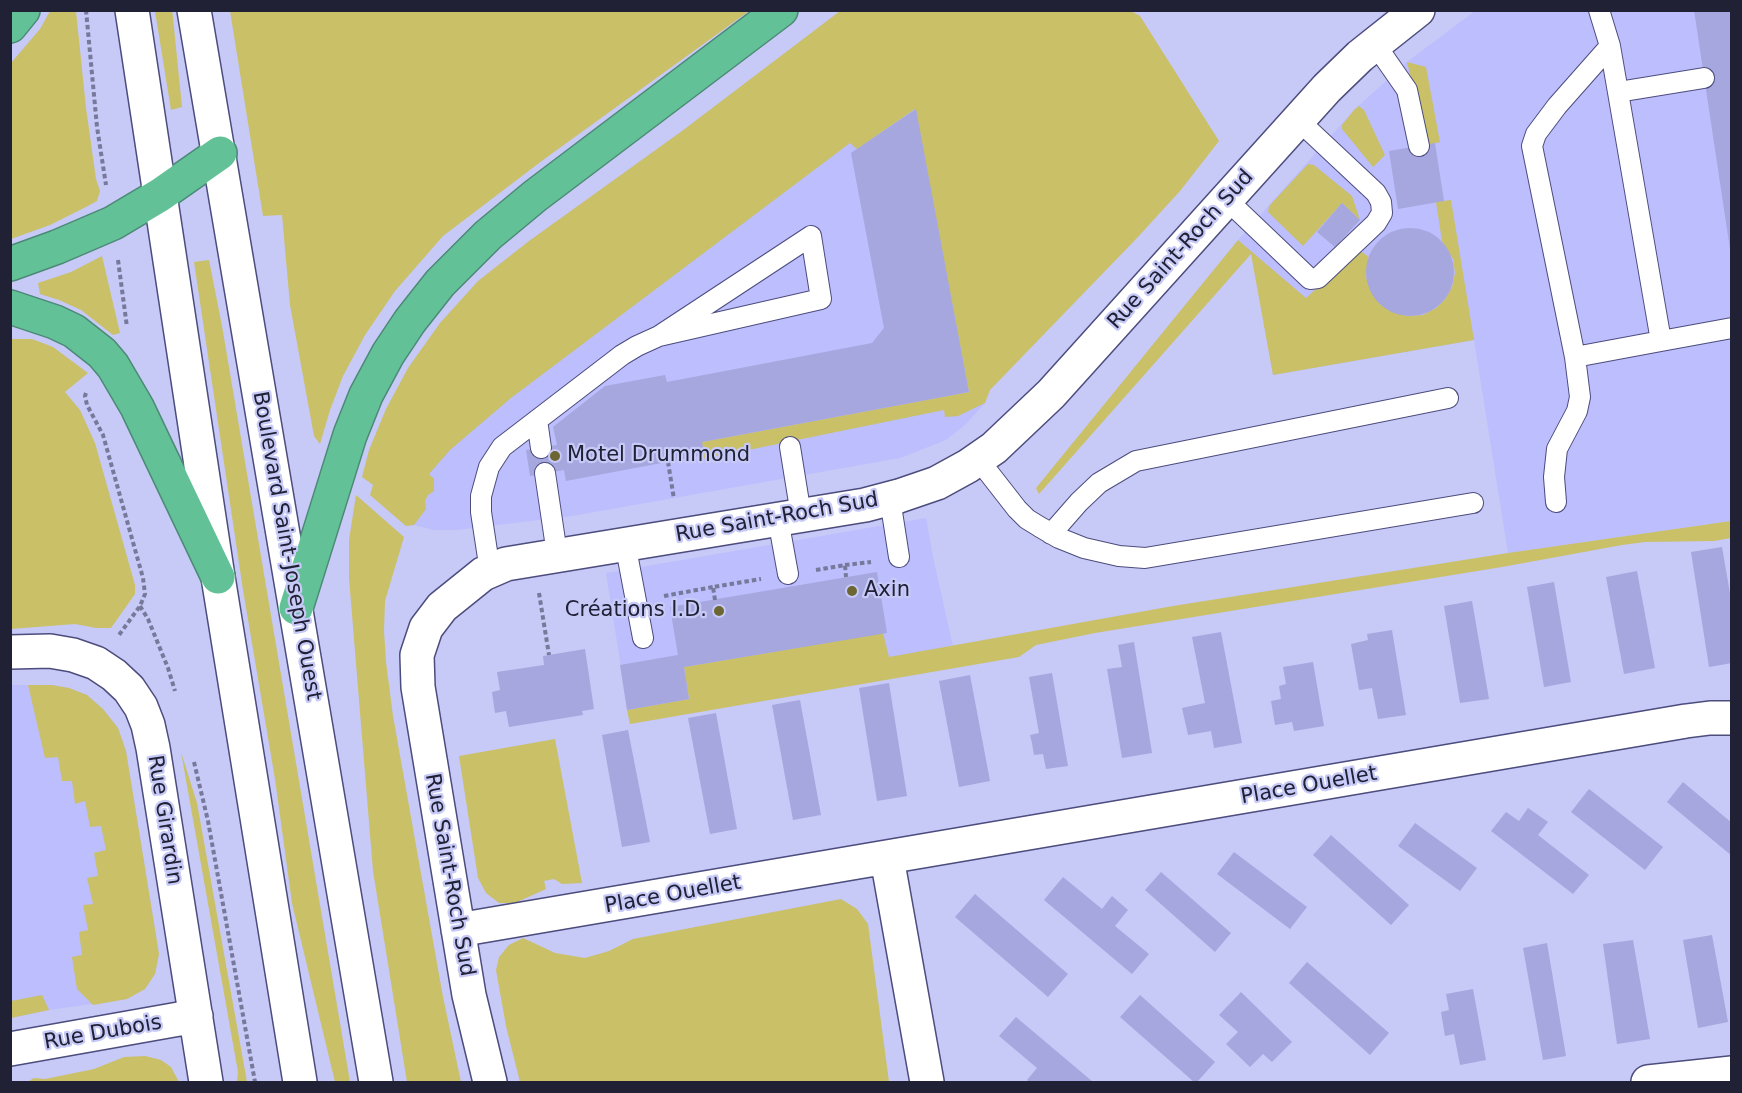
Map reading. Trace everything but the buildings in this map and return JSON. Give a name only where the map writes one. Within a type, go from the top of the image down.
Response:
[{"type":"highway","points":[[10,26],[23,10]]},
{"type":"highway","points":[[296,608],[350,435],[366,395],[393,346],[440,283],[488,235],[535,196],[781,10]]},
{"type":"highway","points":[[10,264],[113,224],[160,195],[220,153]]},
{"type":"highway","points":[[10,307],[74,331],[102,353],[114,366],[137,407],[218,577]]},
{"type":"street","points":[[132,10],[218,577],[300,1083]]},
{"type":"street","name":"Boulevard Saint-Joseph Ouest","points":[[194,10],[376,1083]]},
{"type":"street","name":"Rue Saint-Roch Sud","points":[[490,1083],[479,1040],[458,930],[418,687],[417,655],[426,628],[442,607],[483,574],[506,564],[890,499],[938,483],[978,459],[1023,422],[1051,394],[1297,119],[1335,80],[1418,10]]},
{"type":"street","name":"Rue Girardin","points":[[10,652],[50,651],[74,655],[96,663],[129,689],[141,706],[153,748],[206,1083]]},
{"type":"street","name":"Place Ouellet","points":[[458,930],[1686,721],[1731,718]]},
{"type":"street","points":[[887,858],[927,1083]]},
{"type":"street","name":"Rue Dubois","points":[[10,1049],[196,1017]]},
{"type":"street","points":[[1648,1083],[1731,1073]]},
{"type":"lane","points":[[1599,10],[1610,46],[1661,341]]},
{"type":"lane","points":[[1375,44],[1407,90],[1419,146]]},
{"type":"lane","points":[[1556,502],[1554,477],[1557,449],[1577,411],[1580,397],[1575,357],[1532,146],[1536,134],[1557,106],[1610,46]]},
{"type":"lane","points":[[1618,92],[1704,78]]},
{"type":"lane","points":[[1227,199],[1310,279],[1318,278],[1376,223],[1382,213],[1381,202],[1376,193],[1297,119]]},
{"type":"lane","points":[[490,571],[481,512],[484,482],[489,467],[502,447],[622,354],[659,336],[811,236],[821,299],[659,336]]},
{"type":"lane","points":[[1575,357],[1731,328]]},
{"type":"lane","points":[[1051,534],[1099,483],[1136,461],[1448,398]]},
{"type":"lane","points":[[537,420],[541,448]]},
{"type":"lane","points":[[788,574],[790,447]]},
{"type":"lane","points":[[978,459],[1027,519],[1051,534],[1084,548],[1119,556],[1145,558],[1473,502]]},
{"type":"lane","points":[[545,473],[545,556]]},
{"type":"lane","points":[[890,499],[899,557]]},
{"type":"lane","points":[[625,543],[643,638]]},
{"type":"path","points":[[86,10],[97,127],[105,178]]},
{"type":"path","points":[[120,272],[128,330]]},
{"type":"path","points":[[87,405],[103,435],[143,578],[145,594],[140,606],[121,633]]},
{"type":"path","points":[[545,556],[549,655]]},
{"type":"path","points":[[635,601],[845,565],[846,578]]},
{"type":"path","points":[[713,587],[715,600]]},
{"type":"path","points":[[140,606],[148,619],[164,658],[177,697]]},
{"type":"path","points":[[193,757],[208,821],[255,1083]]},
{"type":"shaded area","points":[[230,10],[749,11],[543,160],[443,236],[395,291],[365,335],[343,376],[320,444],[314,436],[290,305],[282,215],[263,216]]},
{"type":"shaded area","points":[[50,11],[76,11],[86,108],[96,179],[100,191],[97,201],[50,225],[11,239],[11,63],[40,29]]},
{"type":"shaded area","points":[[155,11],[172,11],[182,107],[171,110]]},
{"type":"shaded area","points":[[840,11],[1131,11],[1140,16],[1219,141],[1180,191],[1137,238],[990,390],[985,403],[958,416],[945,417],[944,410],[704,459],[702,442],[969,392],[915,109],[857,149],[850,143],[511,398],[450,450],[429,474],[434,479],[434,491],[428,495],[425,501],[426,509],[414,525],[406,526],[370,495],[373,485],[362,477],[369,450],[386,409],[408,368],[440,323],[478,281]]},
{"type":"shaded area","points":[[1475,11],[1731,11],[1731,521],[1508,553],[1474,340],[1273,375],[1252,254],[1238,240],[1354,110],[1407,62]]},
{"type":"shaded area","points":[[1407,62],[1426,67],[1440,142],[1427,145]]},
{"type":"shaded area","points":[[911,86],[969,392],[985,403],[966,424],[946,440],[900,458],[572,516],[456,530],[434,530],[414,525],[406,526],[390,512],[396,499],[391,483]]},
{"type":"shaded area","points":[[1359,106],[1364,110],[1385,155],[1373,167],[1342,129],[1342,125]]},
{"type":"shaded area","points":[[1308,164],[1314,165],[1352,196],[1360,220],[1342,203],[1303,246],[1268,212],[1269,206]]},
{"type":"shaded area","points":[[1451,200],[1474,340],[1273,375],[1251,254],[1039,494],[1036,488],[1238,240],[1306,298],[1359,250],[1369,257],[1366,277],[1371,291],[1380,304],[1393,312],[1408,316],[1423,315],[1436,308],[1452,287],[1455,273],[1453,259],[1442,241],[1436,202]]},
{"type":"shaded area","points":[[102,256],[120,333],[113,335],[81,310],[40,294],[38,283],[71,272]]},
{"type":"shaded area","points":[[209,260],[350,1082],[335,1082],[292,903],[275,779],[243,590],[194,262]]},
{"type":"shaded area","points":[[11,339],[32,339],[53,347],[88,373],[65,392],[80,410],[95,443],[135,585],[135,594],[111,628],[75,624],[11,629]]},
{"type":"shaded area","points":[[356,495],[404,537],[385,601],[386,662],[393,716],[443,997],[461,1082],[407,1082],[373,871],[349,578],[349,540]]},
{"type":"shaded area","points":[[926,518],[953,646],[889,658],[630,724],[606,573]]},
{"type":"shaded area","points":[[1731,521],[1731,538],[1714,541],[1645,542],[1622,545],[1502,567],[1095,633],[1036,645],[1019,657],[630,724],[627,710],[689,699],[684,667],[883,633],[889,657],[1173,606],[1508,553]]},
{"type":"shaded area","points":[[11,685],[52,685],[87,695],[103,709],[118,728],[126,751],[159,954],[155,974],[145,989],[127,999],[11,1018]]},
{"type":"shaded area","points":[[28,685],[52,685],[87,695],[103,709],[118,728],[126,751],[159,954],[155,974],[145,989],[127,999],[93,1005],[77,989],[72,957],[82,955],[79,932],[88,930],[83,905],[93,904],[87,878],[98,876],[94,853],[106,850],[101,826],[90,827],[85,801],[75,804],[72,781],[62,781],[58,757],[45,758]]},
{"type":"shaded area","points":[[555,739],[582,883],[562,884],[554,879],[544,881],[546,889],[515,903],[499,903],[486,893],[478,878],[459,756]]},
{"type":"shaded area","points":[[181,752],[197,803],[247,1082],[237,1082],[238,1072]]},
{"type":"shaded area","points":[[841,899],[857,909],[868,924],[889,1082],[520,1082],[506,1026],[496,970],[499,957],[509,945],[523,938],[555,953],[585,958],[609,951],[633,939]]},
{"type":"shaded area","points":[[42,995],[49,1010],[11,1018],[11,1001]]},
{"type":"shaded area","points":[[145,1056],[161,1060],[171,1067],[179,1082],[29,1081],[34,1078],[45,1079],[94,1069],[124,1057]]},
{"type":"place","name":"Motel Drummond","points":[[555,456]]},
{"type":"place","name":"Axin","points":[[852,591]]},
{"type":"place","name":"Créations I.D.","points":[[719,611]]}]
